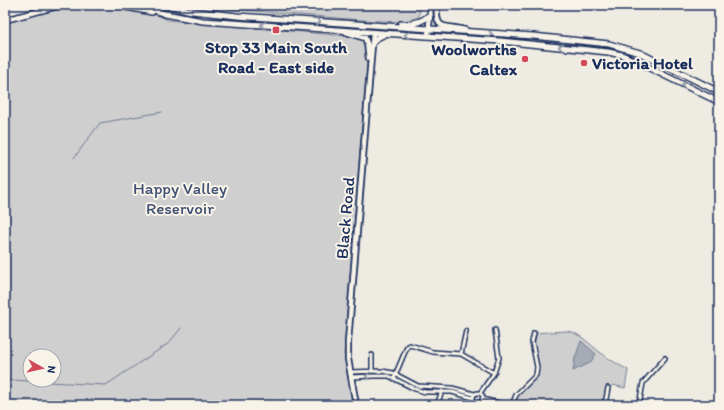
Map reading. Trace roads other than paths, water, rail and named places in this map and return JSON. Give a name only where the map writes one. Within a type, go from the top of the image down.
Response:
[{"type":"highway","points":[[116,5],[203,21],[500,41],[608,52],[628,58],[719,102]]},
{"type":"highway","points":[[140,5],[165,14]]},
{"type":"highway","points":[[166,5],[192,11],[217,14],[472,32],[609,44],[640,53],[719,92]]},
{"type":"highway","points":[[384,26],[421,22],[430,15]]},
{"type":"highway","points":[[373,33],[374,25]]},
{"type":"highway","points":[[372,44],[377,38],[386,34]]},
{"type":"highway","points":[[573,40],[578,43],[604,46],[607,48],[608,52]]},
{"type":"main road","points":[[5,20],[62,5]]},
{"type":"main road","points":[[428,36],[432,5]]},
{"type":"main road","points":[[437,5],[436,17],[440,24],[444,27],[459,28],[472,32]]},
{"type":"main road","points":[[343,31],[365,38],[367,42],[370,64]]},
{"type":"main road","name":"Black Road","points":[[356,405],[350,375],[348,342],[373,33]]},
{"type":"street","points":[[350,375],[395,377],[415,389],[425,392],[452,392],[474,396],[480,393],[482,388],[494,373],[499,358],[495,330]]},
{"type":"street","points":[[461,354],[466,331]]},
{"type":"street","points":[[512,405],[516,395],[536,375],[537,367],[532,342],[534,334]]},
{"type":"street","points":[[395,377],[408,345],[414,345],[433,352],[461,354],[494,373]]},
{"type":"street","points":[[372,354],[372,371]]},
{"type":"street","points":[[639,405],[643,383],[665,358]]},
{"type":"street","points":[[350,375],[372,371],[382,371],[418,386],[452,388],[474,396]]},
{"type":"street","points":[[437,405],[443,387]]},
{"type":"street","points":[[602,405],[606,399],[608,388]]},
{"type":"street","points":[[480,393],[482,399]]},
{"type":"street","points":[[474,396],[475,404],[480,402],[482,399]]},
{"type":"street","points":[[482,399],[507,405]]},
{"type":"waterway","points":[[74,158],[100,123],[162,112]]},
{"type":"waterway","points":[[5,381],[106,385],[169,343],[181,328]]},
{"type":"place","name":"Stop 33 Main South Road - East side","points":[[276,30]]},
{"type":"place","name":"Woolworths Caltex","points":[[525,59]]},
{"type":"place","name":"Victoria Hotel","points":[[584,63]]},
{"type":"park label","name":"Happy Valley Reservoir","points":[[180,198]]}]
